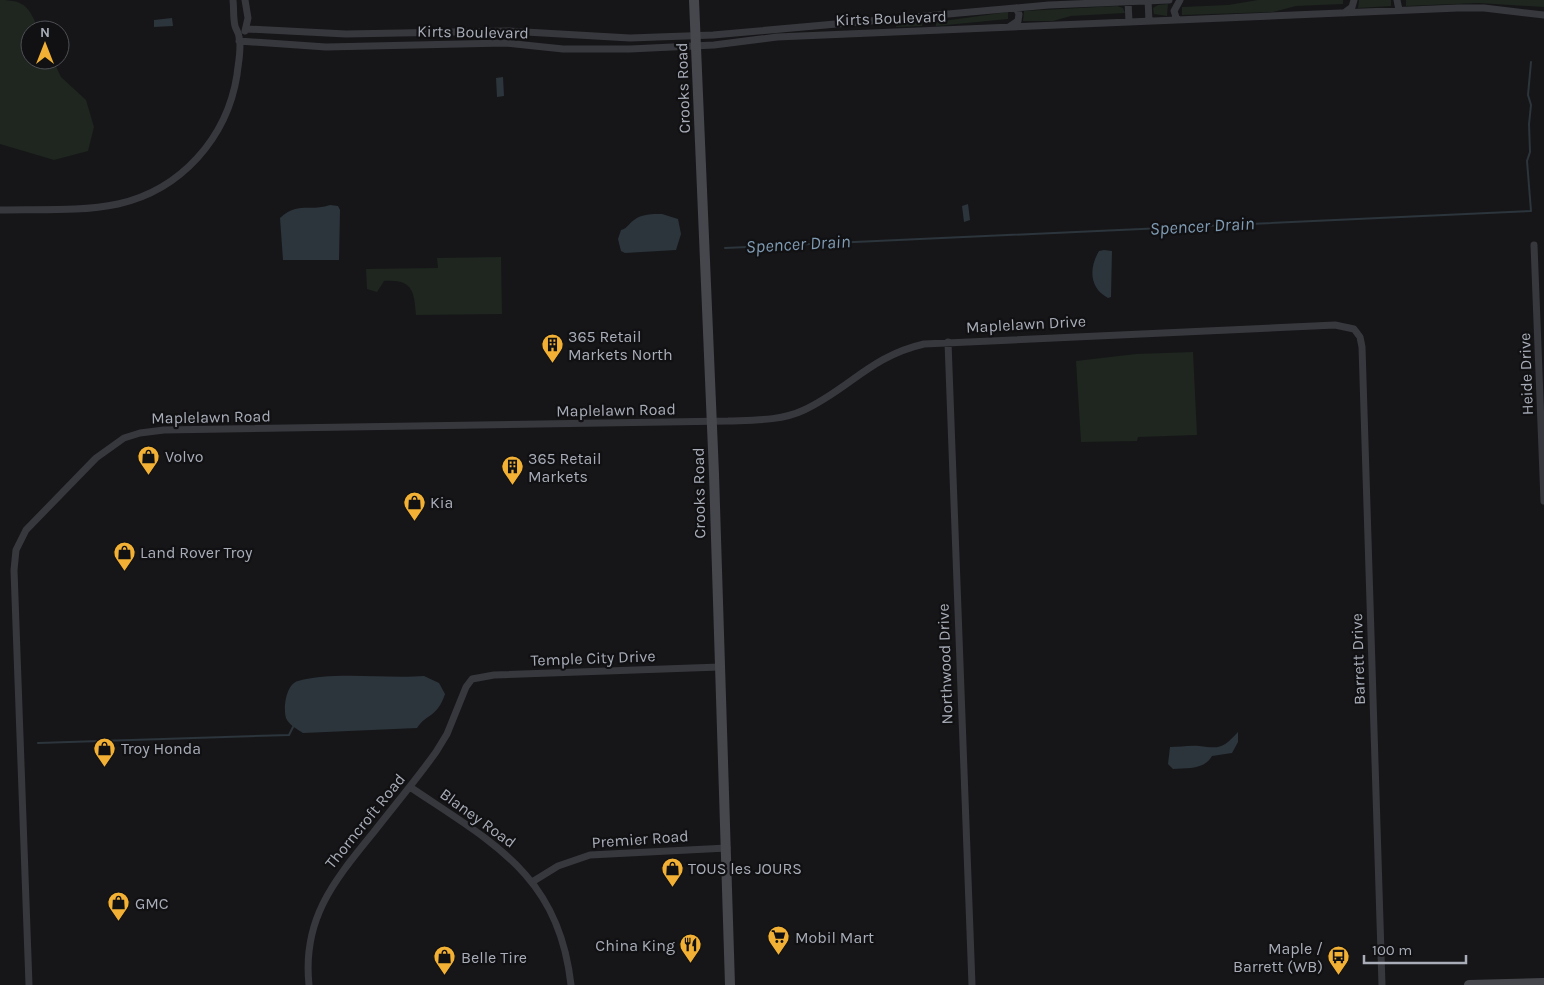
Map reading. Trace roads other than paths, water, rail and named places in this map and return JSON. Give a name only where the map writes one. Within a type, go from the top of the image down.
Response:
[{"type":"main road","name":"Crooks Road","points":[[694,0],[712,422],[730,985]]},
{"type":"main road","points":[[1469,985],[1544,983]]},
{"type":"street","points":[[0,210],[90,207],[118,204],[147,194],[174,179],[206,149],[226,116],[236,81],[240,39],[235,25],[233,0]]},
{"type":"street","points":[[240,39],[247,29],[245,0]]},
{"type":"street","points":[[1148,0],[1149,21]]},
{"type":"street","name":"Kirts Boulevard","points":[[247,29],[346,34],[508,31],[608,38],[696,35],[1016,8],[1170,0]]},
{"type":"street","points":[[1177,20],[1174,11],[1180,0]]},
{"type":"street","points":[[1344,13],[1352,7],[1354,0]]},
{"type":"street","points":[[1397,0],[1399,10]]},
{"type":"street","points":[[1128,1],[1129,22]]},
{"type":"street","points":[[1008,27],[1018,21],[1019,14],[1016,8]]},
{"type":"street","name":"Kirts Boulevard","points":[[240,39],[326,47],[505,43],[563,49],[697,46],[777,37],[1399,10],[1484,8],[1544,15]]},
{"type":"street","points":[[931,30],[929,21],[934,15]]},
{"type":"street","name":"Heide Drive","points":[[1534,246],[1541,316],[1544,501]]},
{"type":"street","name":"Maplelawn Drive","points":[[712,422],[768,419],[798,412],[819,401],[870,366],[891,355],[913,347],[948,342],[1335,325],[1351,328],[1358,333]]},
{"type":"street","name":"Barrett Drive","points":[[1358,333],[1362,347],[1382,985]]},
{"type":"street","name":"Northwood Drive","points":[[948,342],[972,985]]},
{"type":"street","name":"Maplelawn Road","points":[[28,985],[14,560],[18,545],[26,530],[102,453],[132,435],[164,430],[712,422]]},
{"type":"street","name":"Temple City Drive","points":[[468,682],[476,677],[494,675],[720,667]]},
{"type":"street","name":"Thorncroft Road","points":[[309,985],[310,939],[325,897],[343,869],[410,787],[447,734],[468,682]]},
{"type":"street","name":"Blaney Road","points":[[410,787],[496,845],[510,857],[532,882],[552,914],[566,952],[571,985]]},
{"type":"street","name":"Premier Road","points":[[532,882],[558,866],[590,855],[726,848]]},
{"type":"waterway","name":"Spencer Drain","points":[[725,248],[1531,211],[1527,161],[1530,152],[1529,124],[1531,105],[1528,95],[1531,62]]},
{"type":"waterway","points":[[38,743],[289,735],[293,727]]},
{"type":"place","name":"365 Retail Markets North","points":[[552,364]]},
{"type":"place","name":"Volvo","points":[[149,475]]},
{"type":"place","name":"365 Retail Markets","points":[[512,486]]},
{"type":"place","name":"Kia","points":[[414,521]]},
{"type":"place","name":"Land Rover Troy","points":[[124,571]]},
{"type":"place","name":"Troy Honda","points":[[105,767]]},
{"type":"place","name":"TOUS les JOURS","points":[[672,887]]},
{"type":"place","name":"GMC","points":[[119,922]]},
{"type":"place","name":"Mobil Mart","points":[[779,956]]},
{"type":"place","name":"China King","points":[[691,964]]},
{"type":"place","name":"Belle Tire","points":[[445,976]]},
{"type":"place","name":"Maple / Barrett (WB)","points":[[1339,976]]}]
